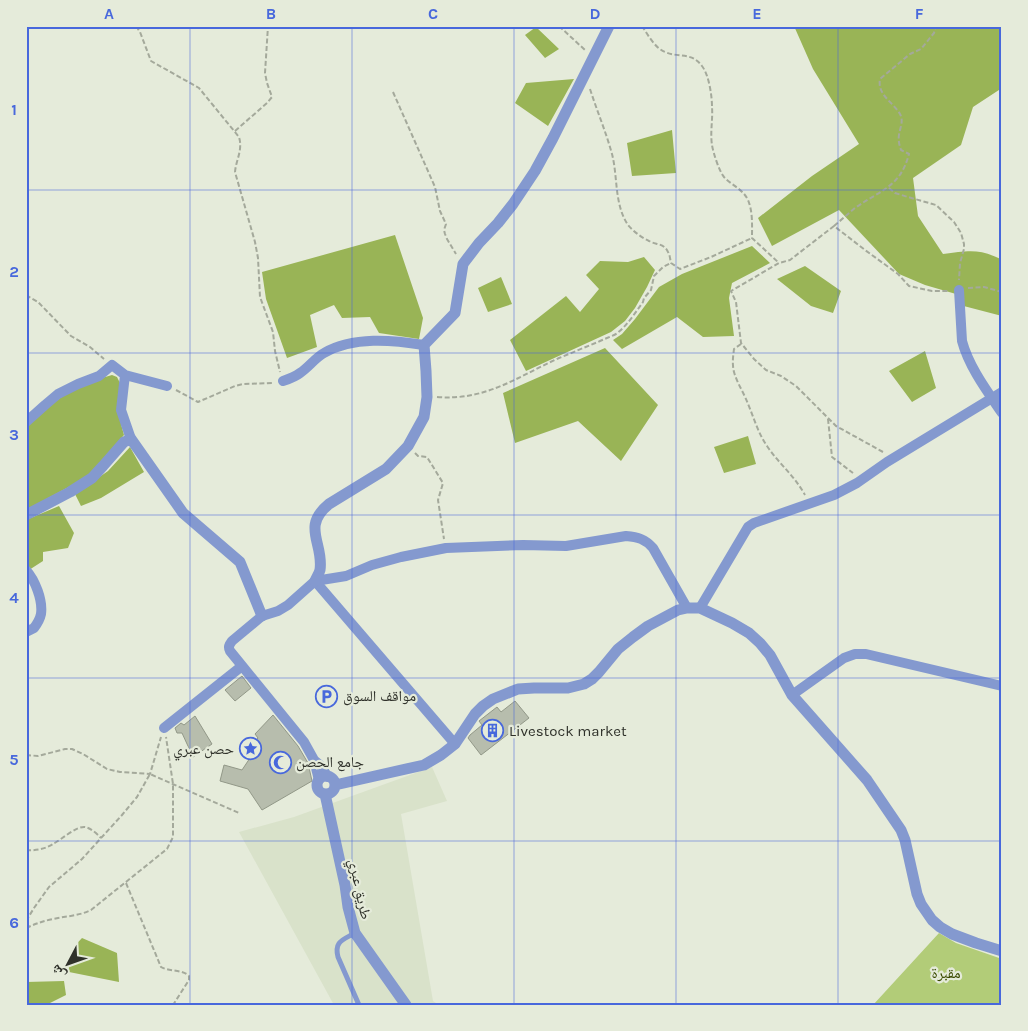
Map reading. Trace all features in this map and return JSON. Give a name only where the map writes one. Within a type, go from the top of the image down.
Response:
[{"type":"street","points":[[609,26],[553,138],[526,186],[463,264],[455,313],[424,345],[427,397],[424,417],[408,446],[386,469],[321,510],[315,522],[320,560],[320,572],[315,581],[288,606],[262,616],[241,633],[229,645],[230,652],[298,733],[327,781],[424,765],[455,744],[475,714],[493,698],[518,689],[568,688],[584,684],[592,679],[618,649],[633,637],[669,614],[687,608],[700,608],[732,623],[760,643],[770,655],[792,695],[867,780],[901,830],[917,894],[921,904],[932,920],[952,934],[1002,950]]},
{"type":"street","points":[[960,290],[964,349],[971,364],[1002,413]]},
{"type":"street","points":[[283,381],[298,374],[326,352],[345,345],[405,342],[424,345]]},
{"type":"street","points":[[26,422],[58,394],[99,376],[112,365],[125,375],[167,386]]},
{"type":"street","points":[[125,375],[121,410],[131,440],[183,513],[240,562],[262,616]]},
{"type":"street","points":[[700,608],[748,527],[754,523],[834,495],[862,480],[894,458],[1002,392]]},
{"type":"street","points":[[26,515],[92,478],[124,442],[131,440]]},
{"type":"street","points":[[315,581],[346,576],[372,565],[446,548],[522,545],[566,546],[626,536],[643,539],[653,548],[687,608]]},
{"type":"street","points":[[26,570],[33,578],[39,594],[42,611],[34,628],[26,632]]},
{"type":"street","points":[[315,581],[455,744]]},
{"type":"street","points":[[792,695],[844,658],[855,654],[866,654],[1002,686]]},
{"type":"street","points":[[164,728],[242,666]]},
{"type":"street","name":"طريق عبري","points":[[327,781],[318,787],[325,794],[355,933],[406,1005]]},
{"type":"lane","points":[[355,933],[338,943],[336,949],[359,1005]]},
{"type":"path","points":[[136,26],[151,61],[199,88],[239,137],[241,148],[235,172],[255,242],[258,258],[260,297],[273,332],[275,351],[283,381],[243,384],[198,402],[167,386]]},
{"type":"path","points":[[235,131],[271,99],[272,95],[265,73],[268,26]]},
{"type":"path","points":[[559,26],[593,57]]},
{"type":"path","points":[[642,26],[663,51],[689,56],[702,66],[707,75],[712,107],[712,144],[723,176],[737,187],[748,200],[751,214],[752,238],[779,263]]},
{"type":"path","points":[[894,458],[836,426],[796,386],[781,376],[766,370],[754,359],[741,343],[736,302],[731,291],[779,263],[790,260],[855,208],[888,188],[906,167],[910,154],[901,150],[898,141],[902,121],[900,114],[880,90],[879,83],[880,79],[910,54],[921,49],[934,33],[936,26]]},
{"type":"path","points":[[587,72],[616,170],[619,204],[623,217],[630,227],[648,241],[664,247],[669,252],[671,263],[680,269],[711,258],[752,238]]},
{"type":"path","points":[[393,92],[435,187],[440,211],[446,224],[444,230],[446,239],[463,264]]},
{"type":"path","points":[[888,188],[895,193],[936,205],[951,219],[963,238],[964,249],[959,270],[960,290]]},
{"type":"path","points":[[834,226],[898,274],[909,286],[932,292],[972,288],[984,288],[1002,292]]},
{"type":"path","points":[[427,397],[451,398],[488,392],[615,334],[625,326],[643,302],[651,290],[654,276],[663,267],[671,263]]},
{"type":"path","points":[[26,295],[38,302],[71,336],[90,347],[112,365]]},
{"type":"path","points":[[741,343],[734,349],[732,358],[734,372],[756,427],[766,445],[800,485],[810,503]]},
{"type":"path","points":[[828,419],[832,457],[862,480]]},
{"type":"path","points":[[408,446],[418,456],[426,457],[443,483],[438,500],[446,548]]},
{"type":"path","points":[[26,921],[49,887],[82,859],[137,797],[150,774],[164,728]]},
{"type":"path","points":[[26,928],[41,922],[85,913],[91,910],[170,846],[173,837],[174,784],[164,728]]},
{"type":"path","points":[[26,755],[38,756],[72,749],[107,769],[150,774],[239,812]]},
{"type":"path","points":[[26,850],[32,851],[48,847],[78,828],[84,827],[102,838]]},
{"type":"path","points":[[126,882],[161,967],[184,972],[189,976],[189,980],[172,1005]]},
{"type":"shaded area","points":[[432,767],[447,801],[401,814],[433,1001],[439,1005],[334,1005],[239,832],[294,817]]},
{"type":"green space","points":[[794,26],[1002,26],[1002,88],[973,107],[961,145],[913,178],[918,216],[943,254],[967,251],[980,252],[1002,260],[1002,316],[956,304],[956,294],[925,285],[899,274],[839,210],[772,246],[758,218],[812,176],[859,144],[813,69]]},
{"type":"green space","points":[[536,27],[559,49],[545,58],[525,35]]},
{"type":"green space","points":[[574,79],[548,126],[515,103],[526,83]]},
{"type":"green space","points":[[672,130],[676,173],[632,176],[627,143]]},
{"type":"green space","points":[[395,235],[423,318],[419,339],[379,333],[370,317],[342,318],[334,305],[310,315],[317,347],[287,358],[266,299],[262,272]]},
{"type":"green space","points":[[752,246],[770,263],[732,283],[729,298],[734,336],[703,337],[677,317],[622,349],[613,340],[622,334],[659,287],[682,274]]},
{"type":"green space","points":[[644,257],[655,270],[635,308],[625,321],[611,332],[526,371],[510,340],[566,296],[580,312],[599,289],[586,275],[600,261],[628,262]]},
{"type":"green space","points":[[805,266],[841,291],[833,313],[811,306],[777,279]]},
{"type":"green space","points":[[501,277],[512,304],[488,312],[478,288]]},
{"type":"green space","points":[[605,348],[658,405],[621,461],[578,421],[515,443],[503,393]]},
{"type":"green space","points":[[925,351],[936,388],[912,402],[889,371]]},
{"type":"green space","points":[[112,375],[117,377],[120,383],[121,424],[124,435],[91,473],[26,510],[26,427],[60,398],[85,385]]},
{"type":"green space","points":[[748,436],[756,464],[724,473],[714,447]]},
{"type":"green space","points":[[130,447],[144,472],[101,498],[81,506],[75,494],[108,471]]},
{"type":"green space","points":[[59,506],[74,533],[68,548],[43,552],[43,561],[29,570],[26,567],[26,520]]},
{"type":"green space","name":"مقبرة","points":[[939,933],[956,943],[1002,959],[1002,1005],[873,1005]]},
{"type":"green space","points":[[82,938],[117,953],[119,982],[69,972],[71,953]]},
{"type":"green space","points":[[64,981],[66,995],[46,1005],[26,1005],[26,982]]},
{"type":"building","points":[[242,676],[251,688],[235,701],[225,690]]},
{"type":"building","name":"Livestock market","points":[[515,701],[529,718],[481,755],[468,738],[482,725],[479,721],[497,707],[501,712]]},
{"type":"building","points":[[273,715],[298,746],[308,763],[312,781],[262,810],[248,789],[220,781],[224,765],[242,770],[254,752],[250,747],[258,738],[255,734]]},
{"type":"building","points":[[195,716],[212,744],[193,757],[182,733],[177,733],[175,728],[181,723],[184,725]]},
{"type":"place","name":"مواقف السوق","points":[[327,696]]},
{"type":"place","name":"Livestock market","points":[[493,731]]},
{"type":"place","name":"حصن عبري","points":[[250,749]]},
{"type":"place","name":"جامع الحصن","points":[[280,762]]}]
